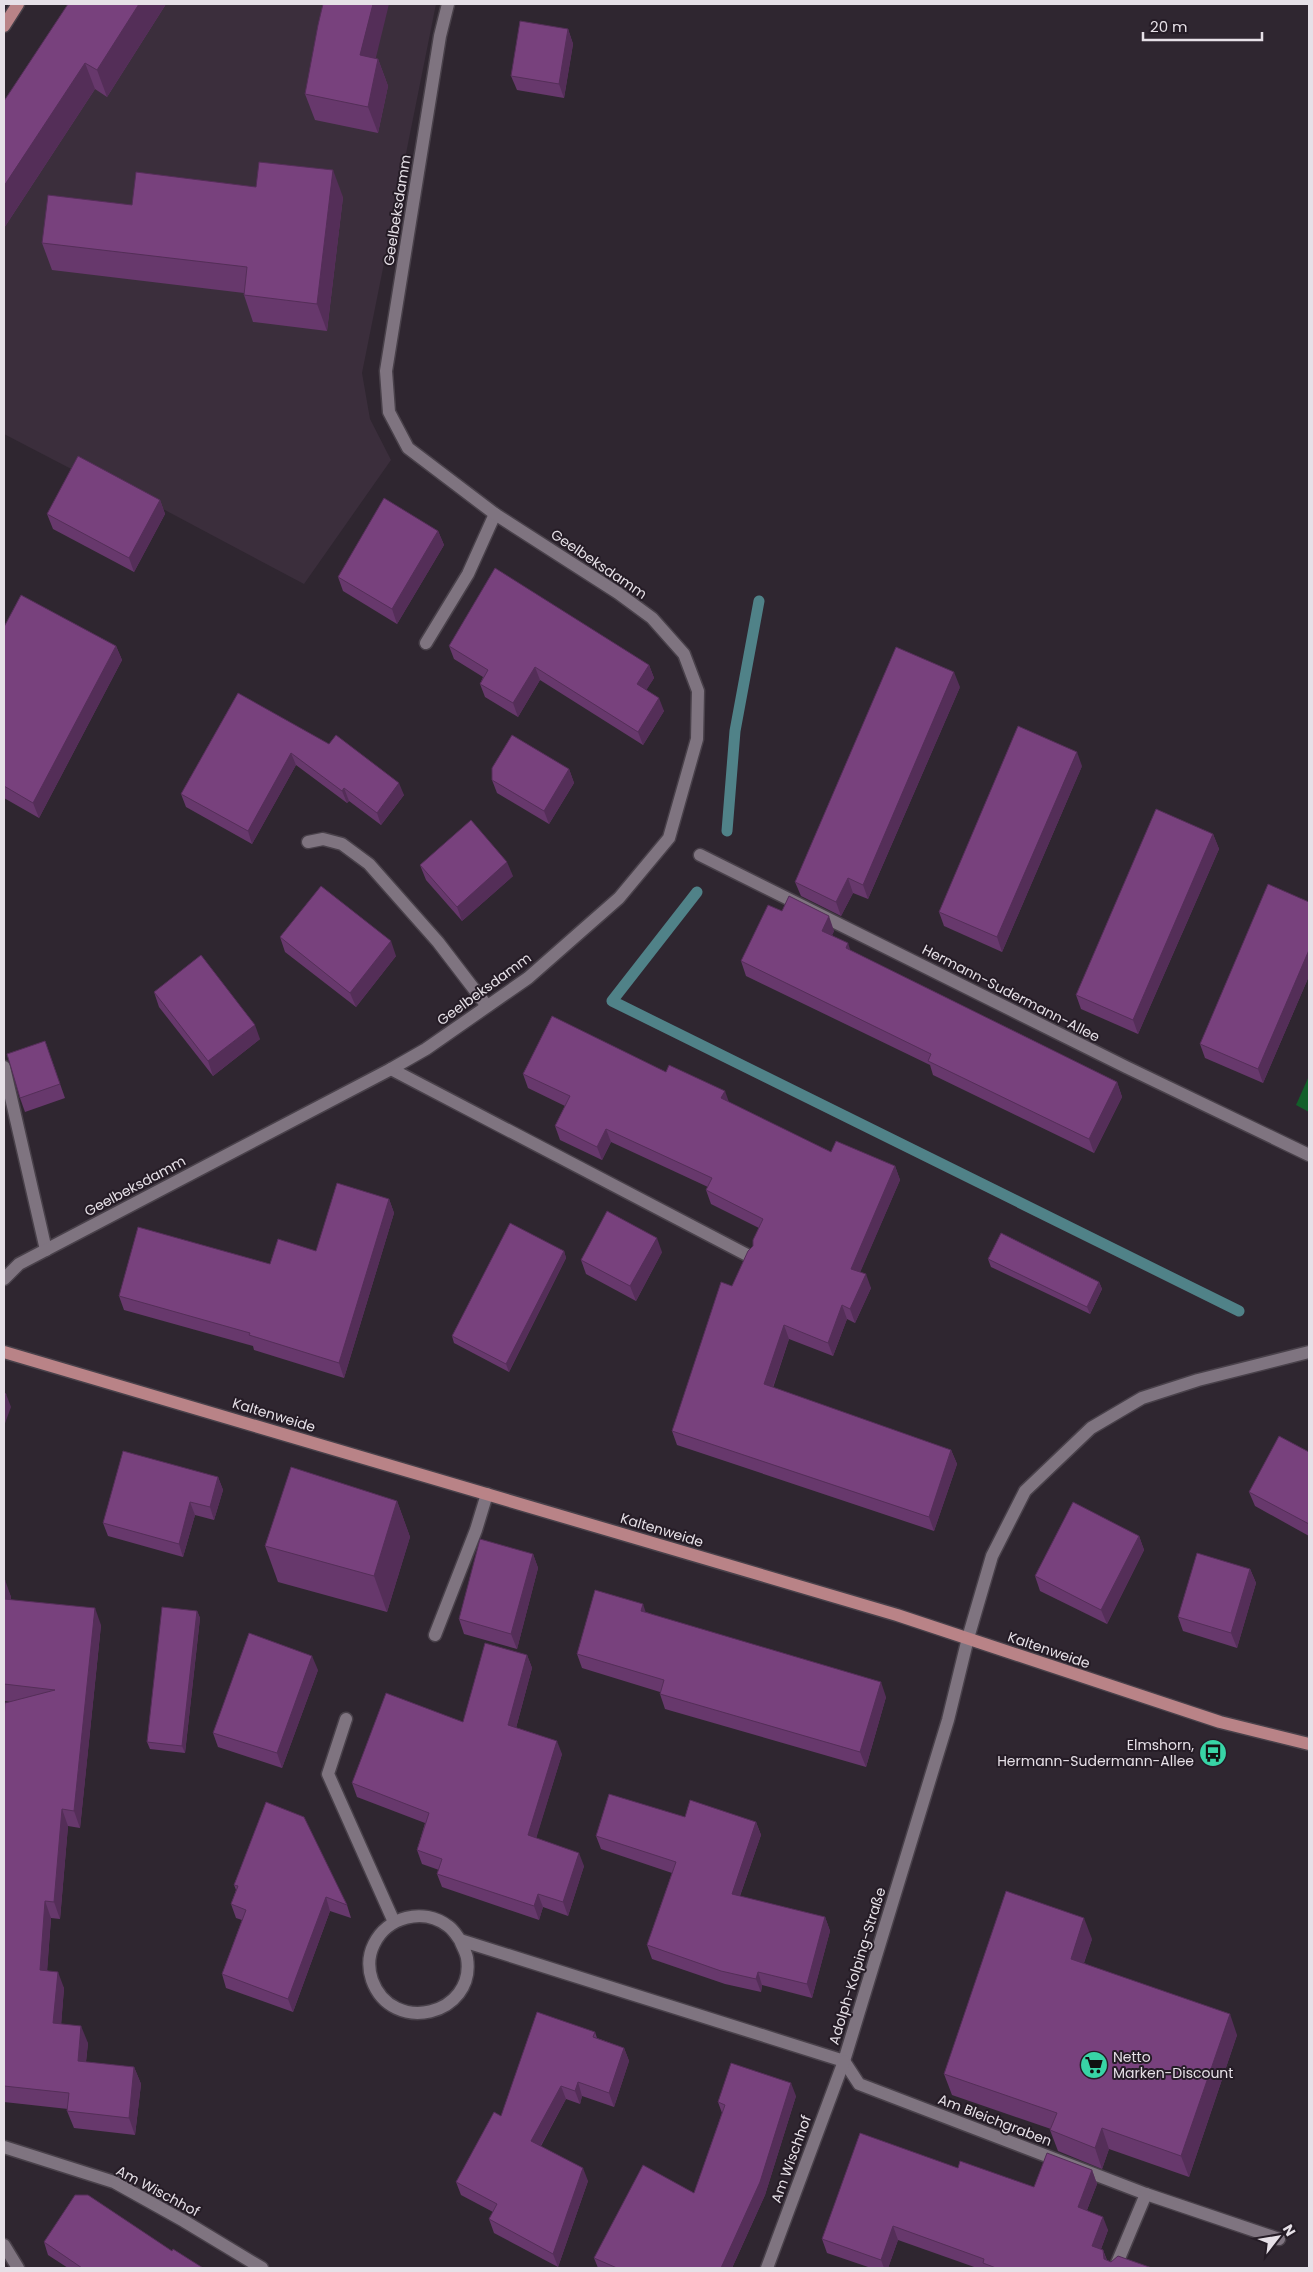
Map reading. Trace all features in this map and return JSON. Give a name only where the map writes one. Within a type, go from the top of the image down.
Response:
[{"type":"main road","points":[[4,26],[18,4]]},
{"type":"main road","name":"Kaltenweide","points":[[4,1352],[968,1638],[1220,1722],[1309,1744]]},
{"type":"street","name":"Geelbeksdamm","points":[[4,1279],[19,1264],[391,1070],[528,978],[619,898],[669,838],[697,739],[698,691],[684,654],[652,618],[618,593],[495,514],[408,448],[389,412],[386,371],[440,36],[448,4]]},
{"type":"street","points":[[426,643],[468,574],[495,514]]},
{"type":"street","points":[[308,842],[323,839],[342,844],[369,864],[438,942],[487,1006]]},
{"type":"street","name":"Hermann-Sudermann-Allee","points":[[700,855],[1126,1067],[1309,1155]]},
{"type":"street","points":[[4,1067],[46,1250]]},
{"type":"street","points":[[391,1070],[751,1256]]},
{"type":"street","points":[[968,1638],[992,1556],[1025,1492],[1091,1428],[1142,1398],[1198,1380],[1309,1352]]},
{"type":"street","points":[[435,1635],[476,1530],[486,1494]]},
{"type":"street","name":"Adolph-Kolping-Straße","points":[[394,1922],[411,1916],[430,1917],[448,1926],[460,1940],[844,2060],[948,1720],[968,1638]]},
{"type":"street","points":[[346,1719],[328,1774],[394,1922],[379,1934],[370,1952],[369,1971],[376,1989],[388,2004],[406,2012],[425,2014],[443,2008],[457,1995],[465,1978],[467,1958],[460,1940]]},
{"type":"street","name":"Am Bleichgraben","points":[[844,2060],[859,2084],[1146,2194],[1278,2239]]},
{"type":"street","name":"Am Wischhof","points":[[767,2268],[844,2060]]},
{"type":"street","name":"Am Wischhof","points":[[4,2147],[114,2182],[262,2268]]},
{"type":"street","points":[[1115,2268],[1146,2194]]},
{"type":"street","points":[[4,2245],[18,2268]]},
{"type":"shaded area","points":[[92,4],[436,4],[362,373],[370,419],[391,460],[304,584],[84,467],[79,473],[4,434],[4,143]]},
{"type":"green space","points":[[1309,1076],[1309,1112],[1296,1105]]},
{"type":"building","points":[[68,4],[139,4],[97,70],[85,63],[4,186],[4,101]]},
{"type":"building","points":[[323,4],[373,4],[360,55],[378,59],[368,107],[305,94]]},
{"type":"building","points":[[520,21],[568,29],[559,84],[511,76]]},
{"type":"building","points":[[259,162],[333,170],[317,304],[244,295],[247,267],[42,243],[48,195],[132,205],[136,172],[256,187]]},
{"type":"building","points":[[78,456],[160,500],[129,558],[47,514]]},
{"type":"building","points":[[384,498],[438,531],[392,609],[338,577]]},
{"type":"building","points":[[495,568],[649,665],[637,684],[659,698],[638,732],[535,667],[513,703],[480,684],[488,670],[449,646]]},
{"type":"building","points":[[21,595],[116,646],[33,803],[4,786],[4,627]]},
{"type":"building","points":[[896,647],[954,672],[863,885],[848,878],[836,902],[795,882]]},
{"type":"building","points":[[238,693],[329,744],[336,735],[399,783],[377,813],[344,788],[342,791],[291,753],[248,831],[181,794]]},
{"type":"building","points":[[1018,726],[1077,752],[997,937],[939,912]]},
{"type":"building","points":[[512,735],[569,769],[544,811],[492,780],[492,768]]},
{"type":"building","points":[[1156,809],[1213,834],[1133,1020],[1076,995]]},
{"type":"building","points":[[471,820],[507,862],[457,907],[420,865]]},
{"type":"building","points":[[1268,884],[1309,902],[1309,950],[1258,1069],[1200,1044]]},
{"type":"building","points":[[321,886],[391,941],[350,993],[280,937]]},
{"type":"building","points":[[789,896],[829,916],[822,931],[848,943],[846,948],[1117,1082],[1089,1139],[928,1061],[931,1054],[741,961],[768,905],[782,911]]},
{"type":"building","points":[[201,955],[255,1025],[208,1061],[154,992]]},
{"type":"building","points":[[552,1016],[666,1072],[669,1065],[725,1091],[721,1098],[831,1152],[836,1141],[895,1166],[851,1269],[866,1274],[850,1309],[842,1305],[828,1343],[784,1325],[764,1384],[951,1450],[929,1517],[672,1431],[721,1282],[732,1286],[748,1251],[753,1246],[753,1240],[763,1219],[706,1190],[712,1178],[606,1129],[597,1147],[555,1126],[570,1096],[523,1074]]},
{"type":"building","points":[[45,1041],[60,1084],[20,1098],[7,1054]]},
{"type":"building","points":[[337,1183],[389,1199],[339,1363],[249,1335],[250,1333],[119,1296],[138,1227],[270,1264],[278,1239],[316,1251]]},
{"type":"building","points":[[607,1211],[657,1238],[630,1286],[581,1260]]},
{"type":"building","points":[[510,1223],[564,1251],[506,1364],[452,1336]]},
{"type":"building","points":[[1001,1233],[1099,1282],[1087,1307],[988,1259]]},
{"type":"building","points":[[1279,1436],[1309,1452],[1309,1524],[1249,1492]]},
{"type":"building","points":[[123,1451],[218,1477],[210,1507],[190,1502],[179,1544],[103,1523]]},
{"type":"building","points":[[291,1467],[397,1501],[374,1576],[265,1546]]},
{"type":"building","points":[[1073,1502],[1139,1536],[1101,1610],[1035,1576]]},
{"type":"building","points":[[480,1539],[533,1554],[511,1634],[459,1619]]},
{"type":"building","points":[[1197,1553],[1250,1569],[1231,1633],[1178,1617]]},
{"type":"building","points":[[595,1590],[643,1604],[641,1611],[881,1682],[860,1752],[660,1694],[664,1680],[577,1654]]},
{"type":"building","points":[[4,1599],[95,1608],[74,1811],[62,1809],[54,1902],[45,1901],[40,1970],[58,1972],[53,2023],[81,2026],[78,2061],[134,2067],[129,2118],[67,2111],[69,2093],[4,2086],[5,1703],[55,1690],[4,1684]]},
{"type":"building","points":[[162,1607],[197,1611],[182,1746],[147,1742]]},
{"type":"building","points":[[249,1633],[312,1656],[277,1753],[213,1733]]},
{"type":"building","points":[[485,1643],[527,1655],[508,1725],[557,1741],[528,1835],[579,1853],[563,1902],[538,1894],[534,1906],[437,1874],[442,1859],[417,1850],[429,1813],[352,1783],[386,1693],[463,1722]]},
{"type":"building","points":[[609,1794],[685,1817],[690,1800],[756,1822],[732,1894],[825,1917],[807,1984],[758,1972],[756,1979],[721,1971],[647,1945],[676,1862],[596,1836]]},
{"type":"building","points":[[266,1802],[304,1817],[347,1905],[326,1897],[288,1999],[222,1974],[246,1910],[231,1904],[238,1886],[234,1885]]},
{"type":"building","name":"Netto Marken-Discount","points":[[1006,1891],[1084,1918],[1071,1959],[1230,2014],[1181,2156],[1102,2128],[1095,2148],[1050,2130],[1057,2113],[944,2074]]},
{"type":"building","points":[[537,2012],[595,2032],[593,2037],[624,2048],[609,2093],[578,2082],[575,2091],[561,2086],[531,2141],[583,2168],[553,2254],[489,2219],[497,2204],[456,2182],[494,2112],[501,2116]]},
{"type":"building","points":[[731,2063],[791,2083],[760,2182],[721,2268],[617,2268],[594,2258],[643,2165],[694,2193],[725,2105],[718,2102]]},
{"type":"building","points":[[860,2133],[958,2168],[960,2161],[1034,2187],[1047,2153],[1092,2170],[1078,2207],[1103,2217],[1092,2246],[1103,2250],[1104,2259],[1111,2262],[1118,2256],[1152,2268],[996,2268],[983,2263],[984,2259],[893,2226],[881,2260],[822,2239]]},
{"type":"building","points":[[75,2195],[88,2195],[172,2251],[173,2249],[203,2268],[82,2268],[44,2242]]},
{"type":"waterway","points":[[727,831],[735,731],[759,601]]},
{"type":"waterway","points":[[697,892],[612,1001],[1239,1311]]},
{"type":"place","name":"Elmshorn, Hermann-Sudermann-Allee","points":[[1213,1753]]},
{"type":"place","name":"Netto Marken-Discount","points":[[1094,2065]]}]
